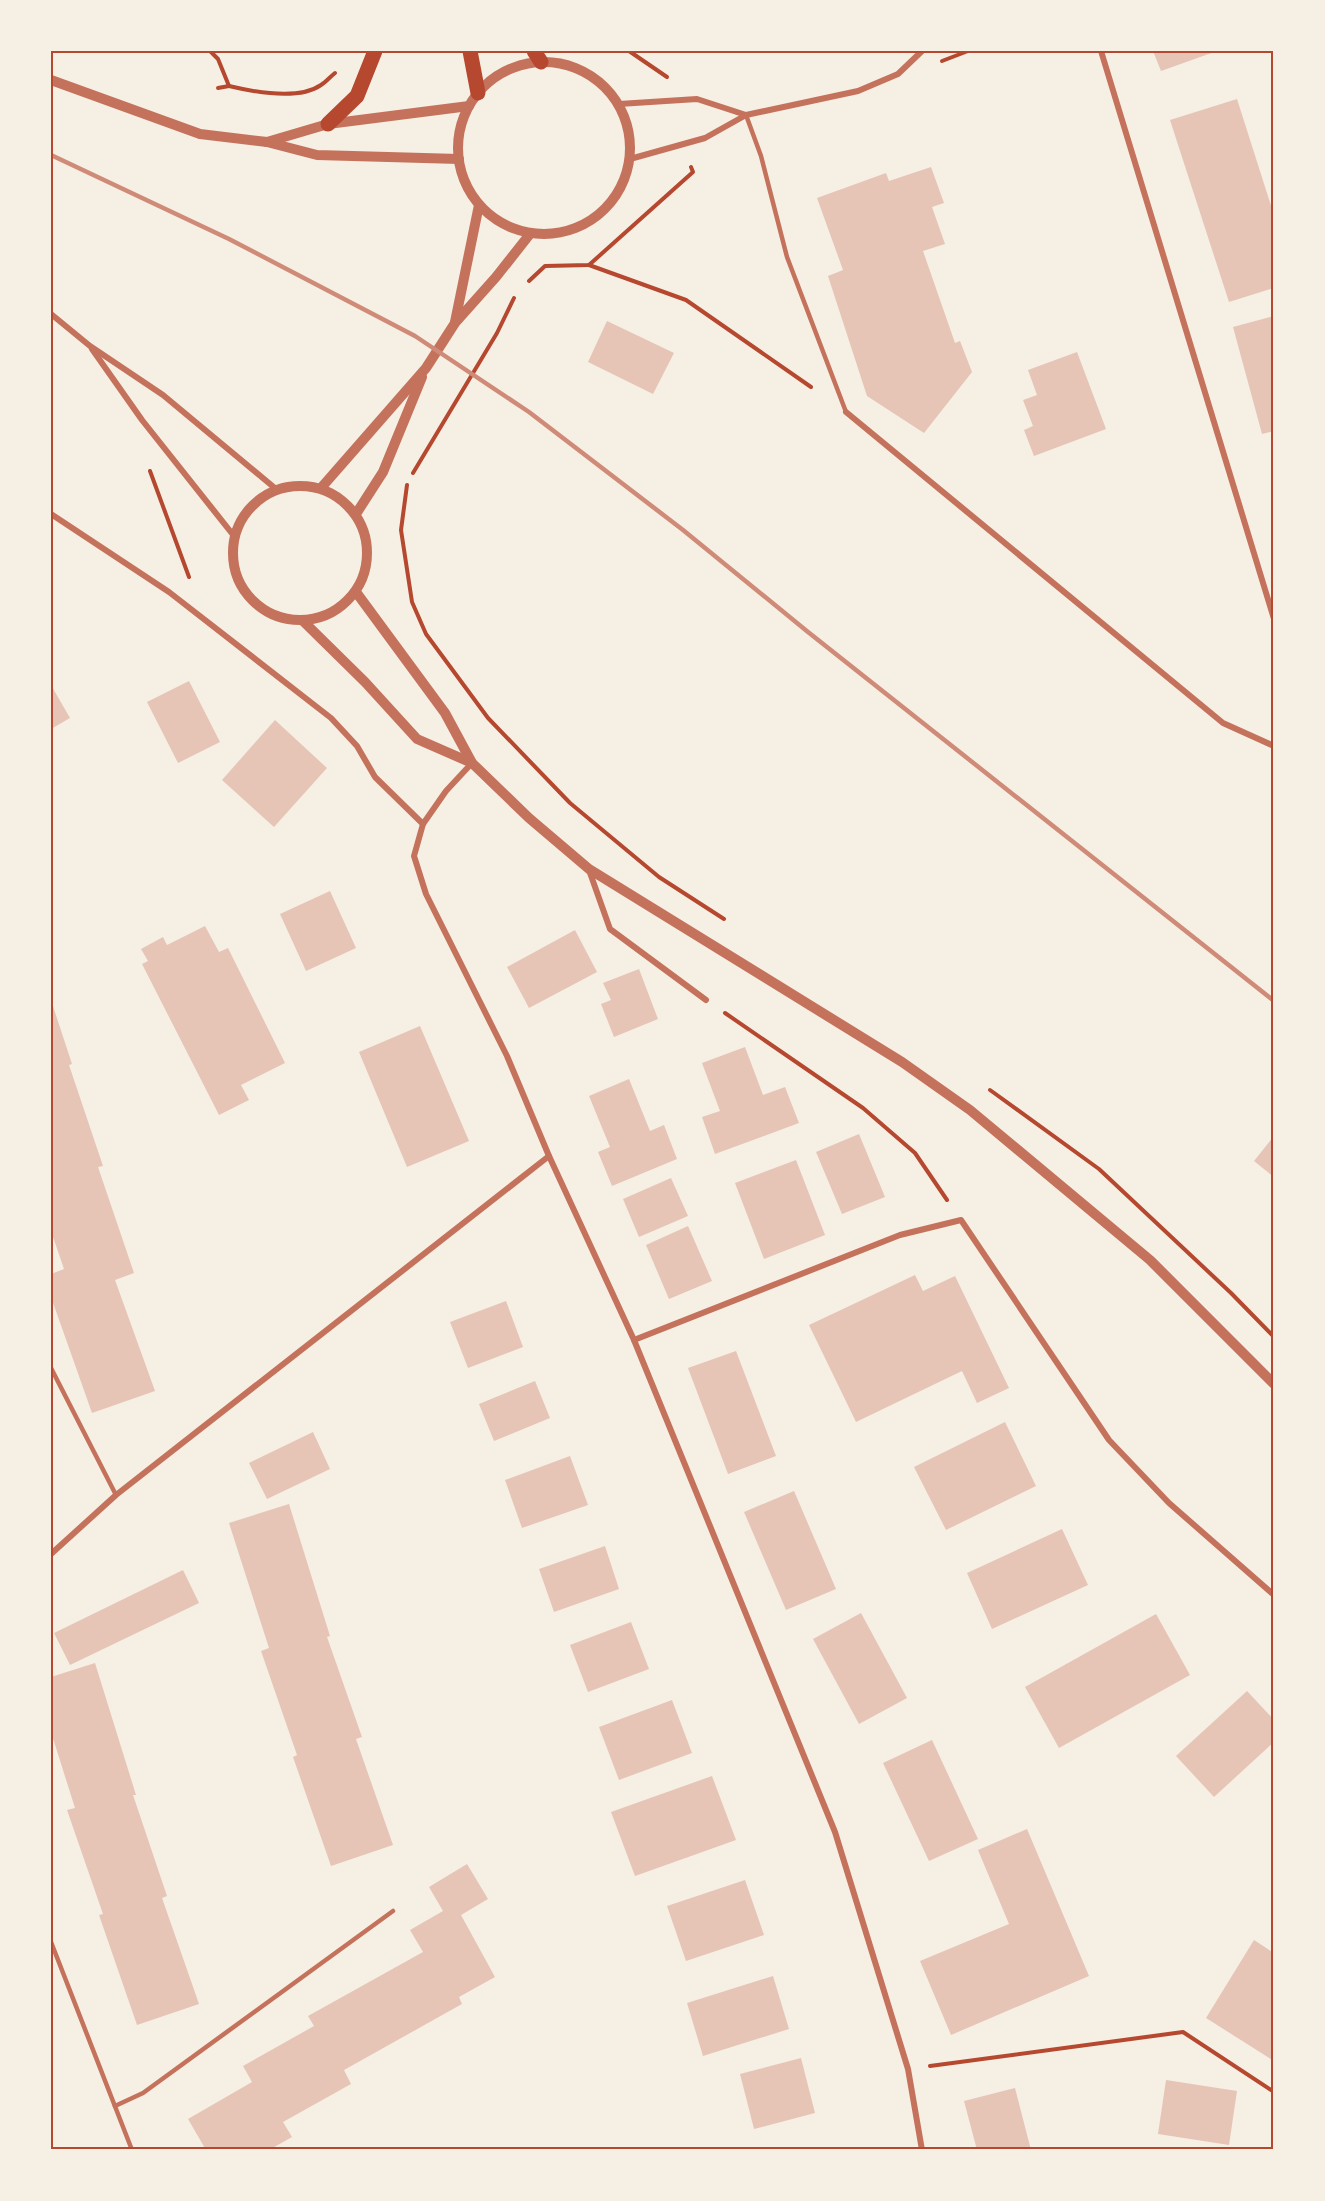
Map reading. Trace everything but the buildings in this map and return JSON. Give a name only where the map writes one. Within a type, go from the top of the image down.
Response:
[{"type":"main road","points":[[328,124],[357,96],[375,51]]},
{"type":"main road","points":[[470,51],[478,93]]},
{"type":"street","points":[[630,159],[705,138],[746,115],[858,91],[898,74],[922,51]]},
{"type":"street","points":[[1101,51],[1274,619]]},
{"type":"street","points":[[537,56],[585,72],[604,86],[619,104],[629,130],[630,159],[626,178],[617,196],[596,217],[570,231],[550,235],[530,234],[502,224],[479,205],[462,176],[459,159],[458,141],[462,123],[469,106],[478,93],[495,77],[537,56]]},
{"type":"street","points":[[51,80],[200,134],[267,142],[316,155],[459,159]]},
{"type":"street","points":[[619,104],[697,99],[746,115]]},
{"type":"street","points":[[267,142],[328,124],[469,106]]},
{"type":"street","points":[[455,323],[479,205]]},
{"type":"street","points":[[321,488],[426,368],[455,323],[530,234]]},
{"type":"street","points":[[51,314],[90,346],[163,395],[276,489]]},
{"type":"street","points":[[90,346],[142,420],[234,536]]},
{"type":"street","points":[[356,514],[383,472],[426,368]]},
{"type":"street","points":[[846,412],[1223,723],[1274,746]]},
{"type":"street","points":[[298,484],[321,488],[342,499],[356,514],[365,533],[368,553],[365,573],[356,592],[341,607],[323,616],[303,621],[282,618],[263,609],[248,595],[237,577],[232,557],[234,536],[243,516],[257,500],[276,489],[298,484]]},
{"type":"street","points":[[51,514],[169,592],[331,718],[357,746],[375,777],[423,824]]},
{"type":"street","points":[[356,592],[445,713],[472,763],[529,818],[589,869],[902,1062],[970,1110],[1150,1260],[1274,1384]]},
{"type":"street","points":[[303,621],[417,739],[472,763]]},
{"type":"street","points":[[472,763],[446,791],[423,824],[414,856],[426,894],[507,1056],[549,1156],[634,1340],[835,1832],[908,2069],[922,2150]]},
{"type":"street","points":[[589,869],[610,929],[706,1000]]},
{"type":"street","points":[[51,1554],[116,1495],[549,1156]]},
{"type":"street","points":[[634,1340],[900,1235],[961,1220],[1109,1440],[1169,1503],[1274,1595]]},
{"type":"lane","points":[[746,115],[761,156],[787,257],[846,412]]},
{"type":"lane","points":[[51,1368],[116,1495]]},
{"type":"lane","points":[[115,2106],[143,2093],[393,1911]]},
{"type":"lane","points":[[51,1942],[132,2150]]},
{"type":"path","points":[[210,51],[218,59],[229,86]]},
{"type":"path","points":[[629,51],[670,79]]},
{"type":"path","points":[[218,88],[229,86],[260,94],[303,93],[320,86],[336,71]]},
{"type":"path","points":[[589,265],[693,172],[688,159]]},
{"type":"path","points":[[524,286],[545,266],[589,265],[686,300],[846,412]]},
{"type":"path","points":[[413,474],[497,333],[517,293]]},
{"type":"path","points":[[149,468],[204,620]]},
{"type":"path","points":[[407,484],[401,530],[412,602],[433,644],[488,718],[570,803],[659,877],[727,921]]},
{"type":"path","points":[[706,1000],[872,1115],[915,1154],[961,1220]]},
{"type":"path","points":[[986,1086],[1099,1169],[1231,1293],[1274,1337]]},
{"type":"path","points":[[908,2069],[1183,2032],[1274,2092]]},
{"type":"railway","points":[[51,155],[229,239],[415,336],[529,412],[683,530],[808,632],[1274,1001]]}]
